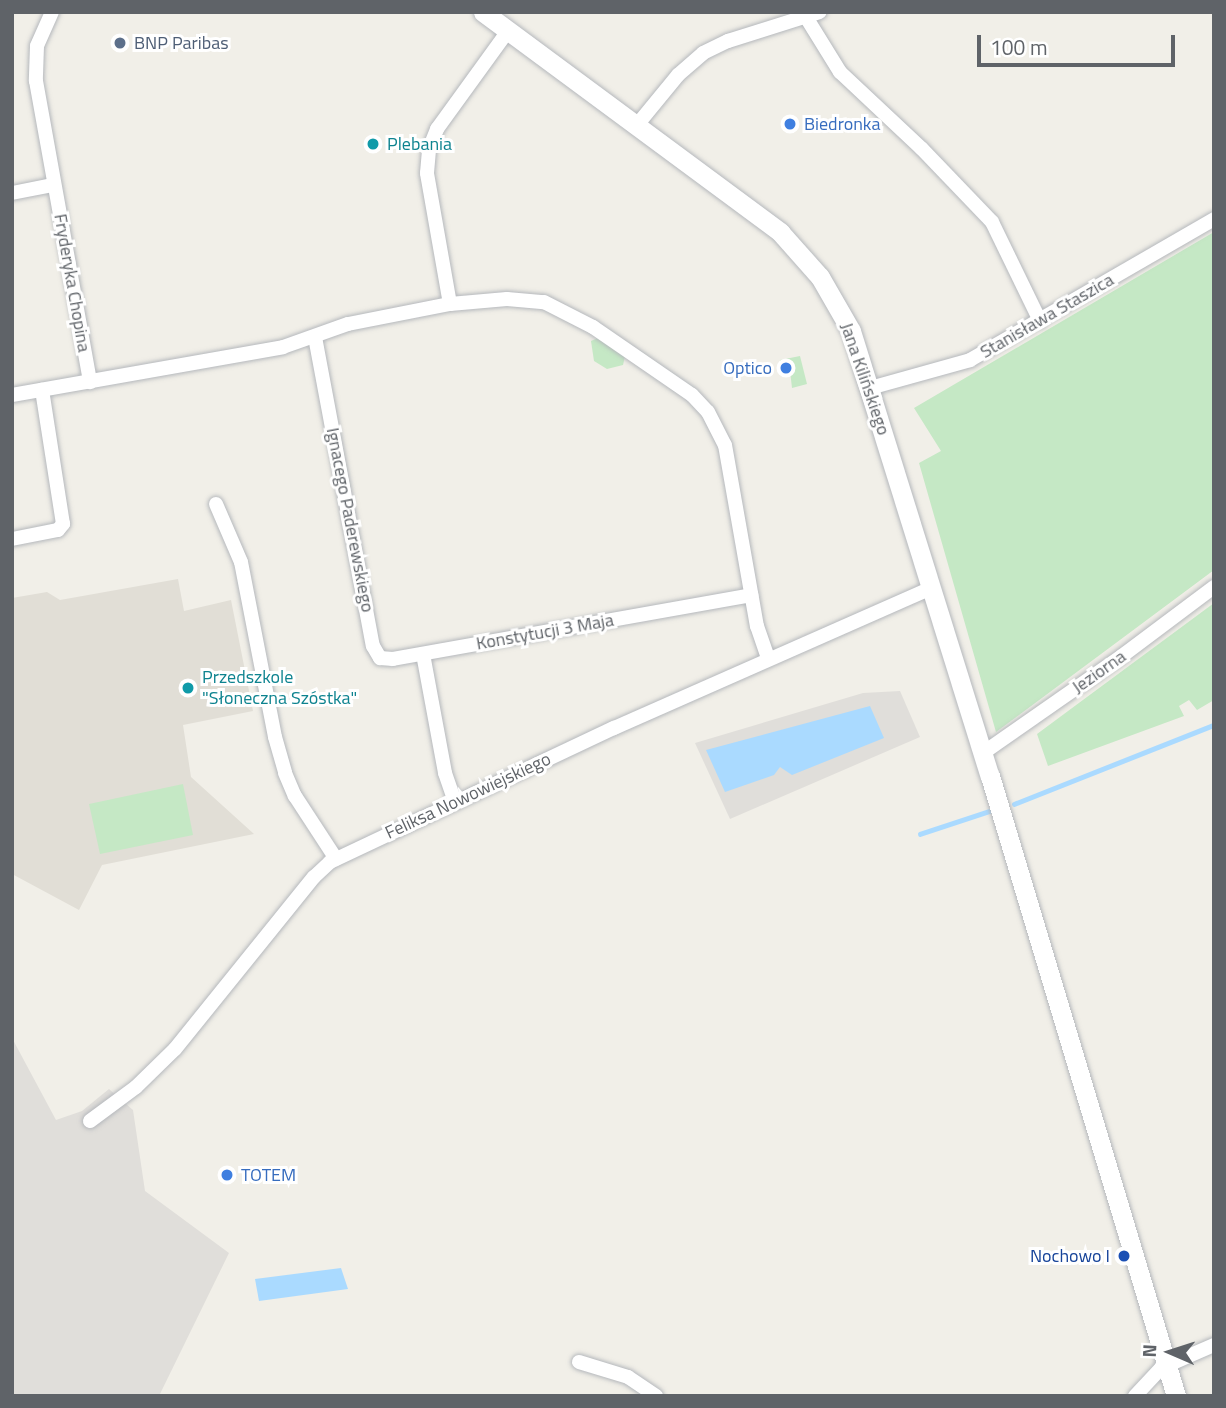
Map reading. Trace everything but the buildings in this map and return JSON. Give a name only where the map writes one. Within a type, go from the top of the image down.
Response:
[{"type":"main road","name":"Jana Kilińskiego","points":[[483,12],[763,218],[808,262],[835,299],[851,331],[870,388],[990,776],[1176,1396]]},
{"type":"street","name":"Fryderyka Chopina","points":[[52,12],[37,46],[35,69],[90,382]]},
{"type":"street","points":[[637,125],[678,75],[703,53],[728,41],[820,12]]},
{"type":"street","points":[[806,17],[840,72],[922,149],[992,222],[1040,321]]},
{"type":"street","points":[[450,304],[427,173],[429,149],[437,129],[508,31]]},
{"type":"street","points":[[12,193],[54,185]]},
{"type":"street","name":"Stanisława Staszica","points":[[870,388],[961,363],[1040,321],[1214,219]]},
{"type":"street","points":[[12,395],[283,348],[348,324],[450,304],[532,299],[557,307],[593,327],[701,403],[715,422],[725,445],[751,594],[768,658]]},
{"type":"street","name":"Ignacego Paderewskiego","points":[[315,337],[375,651],[380,658],[388,660],[423,654]]},
{"type":"street","points":[[12,539],[62,528],[63,514],[42,390]]},
{"type":"street","points":[[216,504],[242,562],[275,737],[285,773],[295,796],[336,859]]},
{"type":"street","name":"Jeziorna","points":[[983,753],[1122,656],[1214,587]]},
{"type":"street","name":"Feliksa Nowowiejskiego","points":[[90,1121],[128,1093],[175,1049],[316,875],[336,859],[768,658],[932,588]]},
{"type":"street","name":"Konstytucji 3 Maja","points":[[423,654],[751,594]]},
{"type":"street","points":[[423,654],[445,773],[455,802]]},
{"type":"street","points":[[1135,1396],[1149,1377],[1214,1345]]},
{"type":"street","points":[[579,1362],[628,1377],[656,1396]]},
{"type":"shaded area","points":[[178,579],[184,611],[231,600],[253,711],[183,725],[191,777],[254,834],[102,865],[79,910],[12,874],[12,598],[47,592],[60,600]]},
{"type":"shaded area","points":[[900,691],[920,737],[730,819],[695,743],[863,693]]},
{"type":"shaded area","points":[[12,1038],[56,1120],[82,1111],[109,1089],[133,1110],[145,1191],[229,1253],[159,1396],[12,1396]]},
{"type":"green space","points":[[1214,232],[1214,570],[996,732],[919,463],[941,451],[914,408]]},
{"type":"green space","points":[[598,338],[625,356],[623,365],[607,369],[594,361],[591,341]]},
{"type":"green space","points":[[800,356],[807,384],[792,388],[789,362],[780,363],[780,360]]},
{"type":"green space","points":[[1214,603],[1214,700],[1197,710],[1189,700],[1179,706],[1184,716],[1048,766],[1037,734]]},
{"type":"green space","points":[[183,784],[193,835],[100,854],[89,804]]},
{"type":"water","points":[[870,706],[884,738],[792,775],[780,767],[774,775],[725,792],[706,750]]},
{"type":"water","points":[[341,1268],[348,1289],[259,1301],[255,1279]]},
{"type":"waterway","points":[[1014,804],[1214,725]]},
{"type":"waterway","points":[[920,834],[989,811]]},
{"type":"place","name":"BNP Paribas","points":[[120,43]]},
{"type":"place","name":"Biedronka","points":[[790,124]]},
{"type":"place","name":"Plebania","points":[[373,144]]},
{"type":"place","name":"Optico","points":[[786,368]]},
{"type":"place","name":"Przedszkole \"Słoneczna Szóstka\"","points":[[188,688]]},
{"type":"place","name":"TOTEM","points":[[227,1175]]},
{"type":"place","name":"Nochowo I","points":[[1124,1256]]}]
